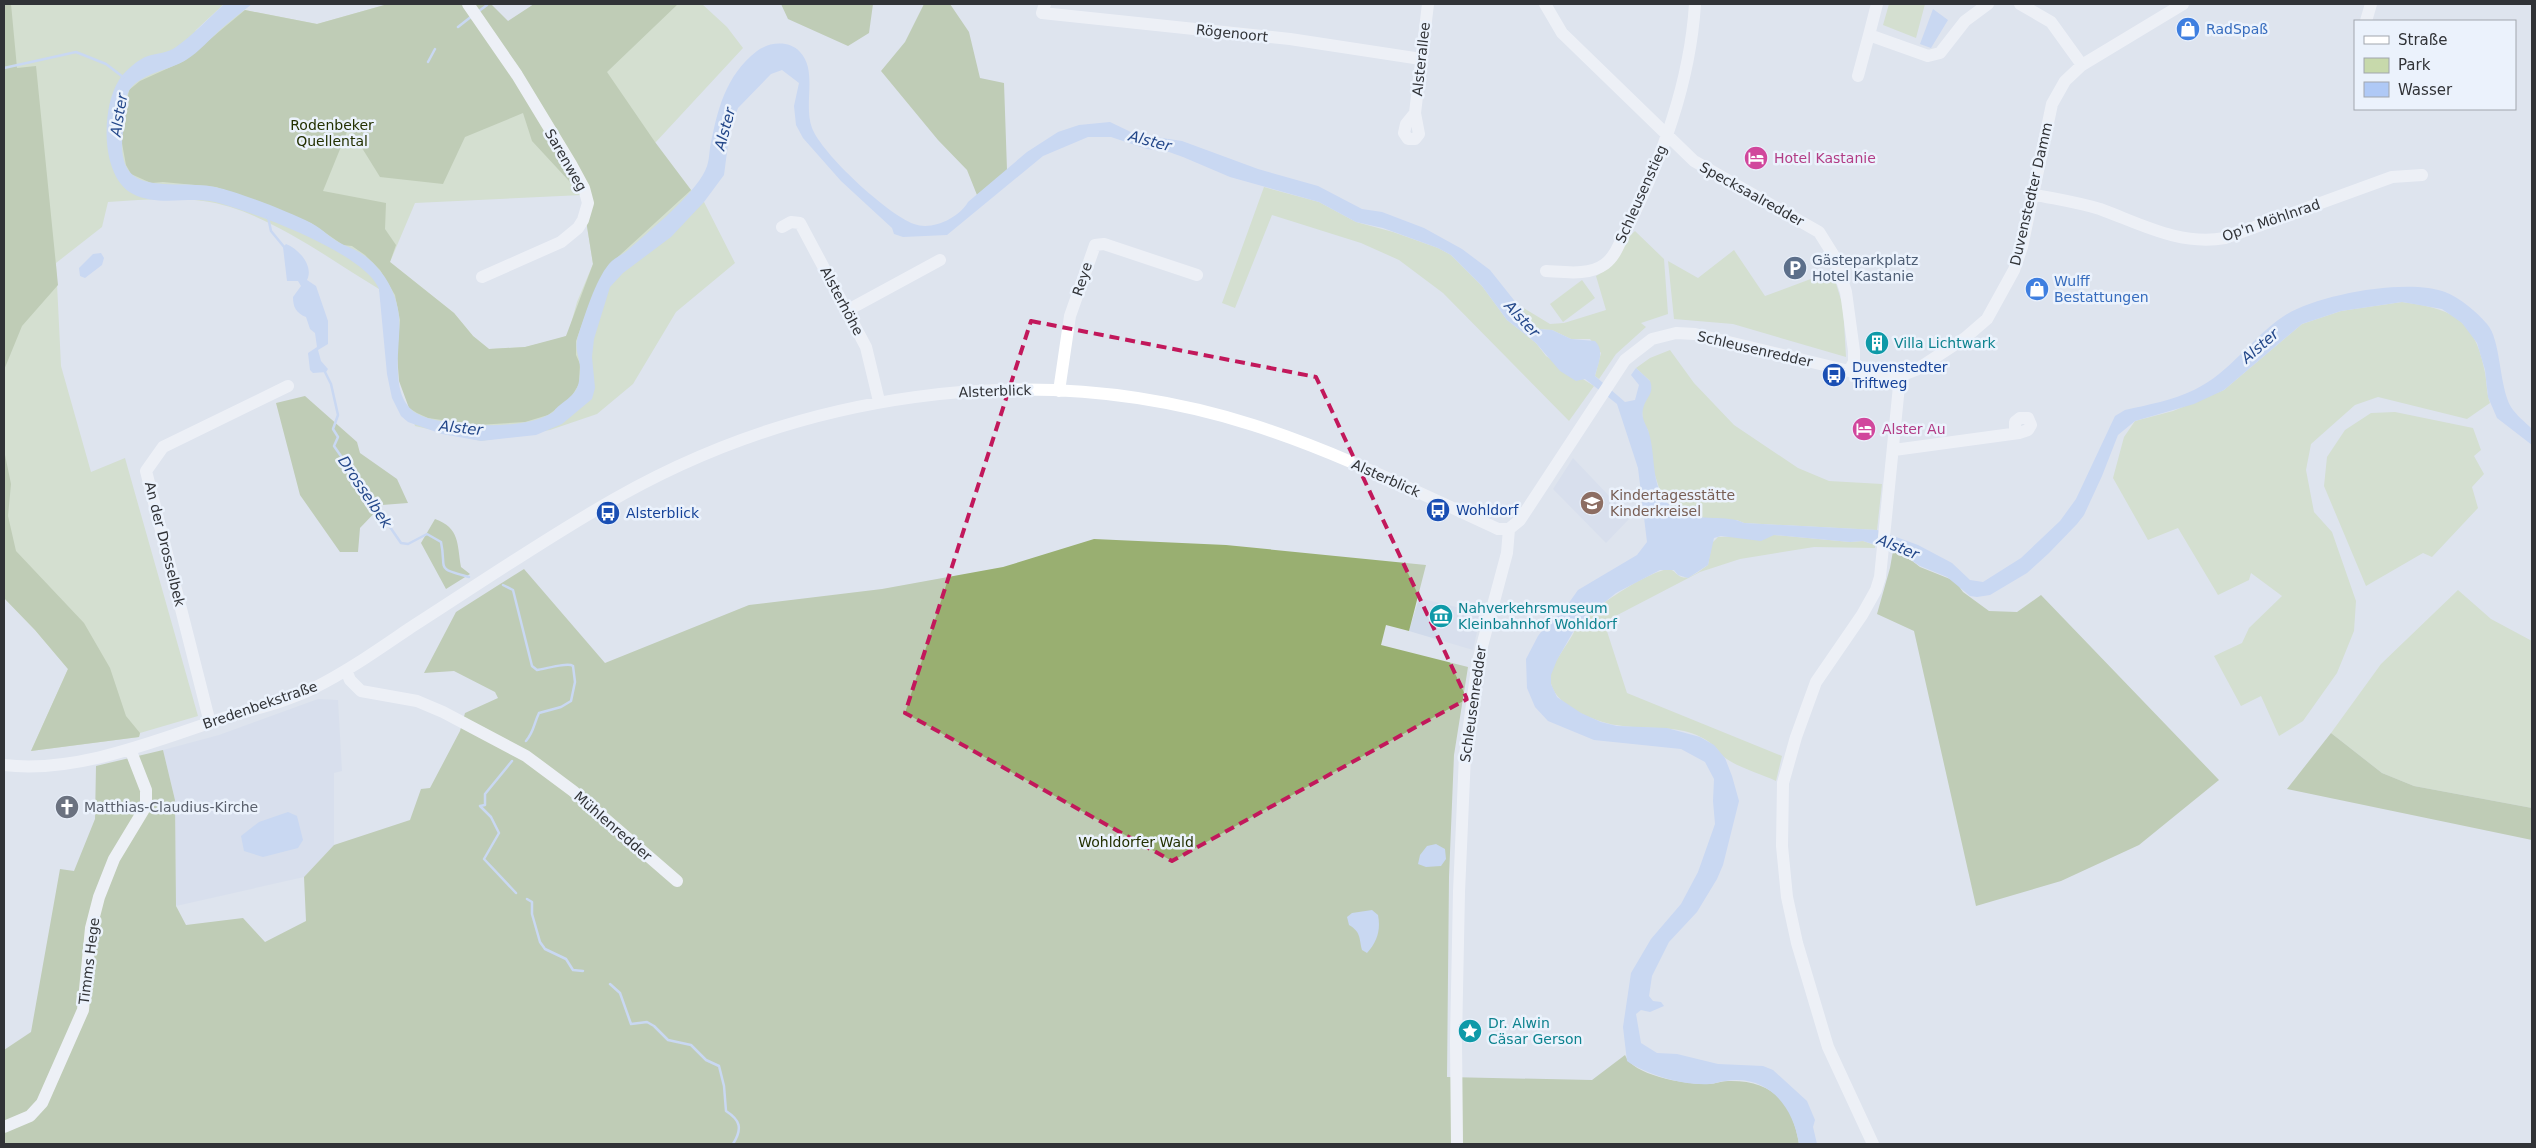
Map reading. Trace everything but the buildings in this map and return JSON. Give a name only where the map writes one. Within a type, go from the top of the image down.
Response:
[{"type":"street","name":"Alsterallee","points":[[1416,114],[1428,4]]},
{"type":"street","name":"Specksaalredder","points":[[1544,4],[1562,33],[1694,161],[1819,232],[1834,256],[1846,292],[1854,351],[1854,362],[1849,371]]},
{"type":"street","name":"Schleusenstieg","points":[[1546,271],[1590,271],[1600,267],[1611,258],[1654,173],[1667,136],[1692,44],[1695,4]]},
{"type":"street","points":[[1858,76],[1877,4]]},
{"type":"street","points":[[1869,35],[1928,56],[1940,53],[1965,21],[1988,4]]},
{"type":"street","points":[[2020,4],[2051,22],[2082,65]]},
{"type":"street","name":"Duvenstedter Damm","points":[[1849,371],[1881,376],[1900,376],[1928,363],[1980,327],[1987,319],[2014,270],[2022,247],[2052,104],[2065,81],[2082,65],[2183,4]]},
{"type":"street","points":[[2366,20],[2371,4]]},
{"type":"street","name":"Rögenoort","points":[[1043,8],[1290,39],[1421,59]]},
{"type":"street","name":"Sarenweg","points":[[473,10],[517,74],[571,164],[584,188],[588,203],[583,220],[578,228],[561,242],[482,277]]},
{"type":"street","name":"Op'n Möhlnrad","points":[[2032,194],[2071,200],[2154,230],[2206,241],[2225,238],[2392,177],[2422,175]]},
{"type":"street","name":"Alsterhöhe","points":[[782,227],[791,222],[800,223],[848,310],[866,348],[880,401]]},
{"type":"street","name":"Reye","points":[[1059,391],[1070,316],[1094,245],[1104,244],[1197,276]]},
{"type":"street","points":[[848,310],[940,260]]},
{"type":"street","name":"Schleusenredder","points":[[1457,1144],[1456,1040],[1465,755],[1478,661],[1507,554],[1509,529],[1520,520],[1625,360],[1652,339],[1664,335],[1686,333],[1849,371]]},
{"type":"street","points":[[1873,1144],[1828,1047],[1797,943],[1787,897],[1782,837],[1784,783],[1796,737],[1816,682],[1870,603],[1876,590],[1882,566],[1900,376]]},
{"type":"street","name":"An der Drosselbek","points":[[210,723],[146,471],[163,447],[288,386]]},
{"type":"street","name":"Alsterblick","points":[[346,670],[593,511],[665,470],[710,450],[780,425],[880,401],[975,391],[1059,391],[1153,401],[1248,424],[1340,457],[1498,529],[1509,529]]},
{"type":"street","points":[[1894,450],[2018,433]]},
{"type":"street","name":"Bredenbekstraße","points":[[4,765],[31,768],[130,749],[300,694],[346,670]]},
{"type":"street","name":"Mühlenredder","points":[[346,670],[350,680],[362,690],[417,701],[443,712],[526,756],[548,771],[677,881]]},
{"type":"street","name":"Timms Hege","points":[[4,1127],[30,1116],[42,1103],[83,1010],[91,928],[99,897],[114,859],[146,806],[146,790],[130,749]]},
{"type":"highlighted area","points":[[1031,321],[1316,377],[1467,699],[1172,861],[905,713]]},
{"type":"shaded area","name":"Kindertagesstätte Kinderkreisel","points":[[1573,458],[1630,518],[1606,543],[1553,489]]},
{"type":"shaded area","points":[[1419,598],[1481,613],[1473,650],[1409,631]]},
{"type":"shaded area","points":[[318,699],[338,700],[342,771],[334,773],[334,845],[304,877],[176,906],[175,800],[163,750],[219,735]]},
{"type":"green space","name":"Rodenbeker Quellental","points":[[4,4],[224,4],[195,31],[245,10],[317,24],[388,4],[483,42],[534,4],[702,4],[727,27],[743,48],[655,143],[691,190],[704,202],[735,263],[676,312],[633,384],[597,414],[550,430],[481,441],[415,426],[379,289],[272,224],[226,206],[203,201],[179,199],[108,202],[102,227],[56,263],[61,366],[91,472],[125,458],[198,716],[140,733],[139,737],[31,751],[68,669],[35,630],[4,598]],"holes":[[[582,195],[593,264],[577,302],[566,336],[525,347],[489,349],[473,336],[454,313],[390,262],[415,203]]]},
{"type":"green space","points":[[4,4],[11,4],[17,68],[36,66],[58,285],[22,326],[4,370]]},
{"type":"green space","points":[[388,4],[491,4],[508,21],[534,4],[678,4],[607,72],[691,190],[608,266],[589,305],[576,341],[576,355],[580,364],[579,384],[570,399],[548,415],[525,422],[477,425],[428,418],[417,413],[409,408],[399,381],[397,354],[400,320],[395,295],[380,270],[365,255],[352,246],[343,245],[311,223],[216,187],[163,182],[151,183],[131,174],[126,165],[121,138],[129,90],[140,81],[184,61],[245,10],[317,24]],"holes":[[[523,113],[532,141],[582,195],[593,264],[566,336],[525,347],[489,349],[473,336],[454,313],[390,262],[396,245],[385,229],[386,203],[323,191],[349,127],[380,177],[443,184],[465,137]]]},
{"type":"green space","points":[[781,4],[873,4],[869,33],[848,46],[788,19]]},
{"type":"green space","points":[[924,4],[950,4],[969,32],[980,78],[1004,83],[1007,170],[977,195],[967,170],[938,140],[881,71],[905,42]]},
{"type":"green space","points":[[1889,4],[1925,4],[1916,38],[1883,25]]},
{"type":"green space","points":[[1264,187],[1319,202],[1356,222],[1393,232],[1438,248],[1451,255],[1482,286],[1507,320],[1536,343],[1546,356],[1594,386],[1569,421],[1443,293],[1399,260],[1361,243],[1272,215],[1235,308],[1222,303]]},
{"type":"green space","points":[[1635,231],[1664,259],[1668,314],[1641,323],[1646,327],[1616,354],[1599,379],[1595,376],[1601,353],[1590,339],[1571,339],[1552,330],[1537,329],[1521,310],[1522,307],[1550,324],[1564,323],[1606,310],[1596,276],[1608,267]]},
{"type":"green space","points":[[1734,250],[1765,296],[1832,271],[1843,306],[1846,357],[1733,324],[1674,319],[1668,261],[1698,278]]},
{"type":"green space","points":[[1582,280],[1595,298],[1563,322],[1550,304]]},
{"type":"green space","points":[[2402,302],[2418,304],[2446,312],[2466,326],[2479,351],[2485,372],[2490,403],[2467,419],[2378,397],[2355,405],[2311,444],[2306,470],[2314,512],[2332,532],[2356,601],[2354,631],[2337,673],[2303,721],[2279,736],[2261,696],[2241,706],[2214,656],[2242,643],[2249,628],[2282,596],[2251,573],[2249,580],[2218,595],[2178,528],[2148,540],[2113,478],[2124,437],[2135,421],[2173,411],[2224,390],[2302,324],[2341,311]]},
{"type":"green space","points":[[1670,350],[1694,383],[1734,425],[1798,468],[1829,481],[1882,484],[1877,530],[1715,520],[1688,515],[1678,511],[1668,503],[1661,494],[1652,466],[1648,430],[1643,423],[1642,410],[1650,381],[1636,368],[1650,358]]},
{"type":"green space","points":[[305,396],[357,442],[360,453],[397,479],[408,503],[382,505],[360,528],[358,552],[340,552],[300,495],[276,403]]},
{"type":"green space","points":[[2395,412],[2473,428],[2481,450],[2474,456],[2484,474],[2472,487],[2478,508],[2432,557],[2423,553],[2366,586],[2324,486],[2327,457],[2345,430],[2371,413]]},
{"type":"green space","points":[[4,450],[11,484],[8,516],[16,551],[84,623],[110,668],[126,716],[140,733],[139,737],[31,751],[68,669],[35,630],[4,598]]},
{"type":"green space","points":[[435,519],[449,527],[453,532],[458,544],[461,567],[470,574],[446,589],[421,543]]},
{"type":"green space","points":[[1774,535],[1850,542],[1863,541],[1875,545],[1875,548],[1814,547],[1740,559],[1700,572],[1604,622],[1627,693],[1782,756],[1776,781],[1729,761],[1711,743],[1696,735],[1676,729],[1625,726],[1596,720],[1573,709],[1555,693],[1551,683],[1551,673],[1555,663],[1579,625],[1601,605],[1630,586],[1657,572],[1668,569],[1686,578],[1694,575],[1708,565],[1712,543],[1718,537]]},
{"type":"green space","name":"Wohldorfer Wald","points":[[1094,539],[1226,545],[1426,565],[1409,631],[1386,625],[1381,645],[1468,667],[1454,755],[1449,877],[1447,1077],[1592,1080],[1625,1055],[1638,1069],[1662,1078],[1700,1084],[1725,1081],[1743,1082],[1757,1084],[1768,1089],[1785,1105],[1796,1129],[1799,1144],[4,1144],[4,1050],[31,1032],[60,869],[74,871],[95,819],[96,766],[163,750],[175,800],[176,906],[186,925],[243,918],[265,942],[306,921],[304,877],[334,845],[410,820],[421,789],[430,788],[460,731],[465,713],[498,698],[495,692],[454,671],[424,673],[456,612],[524,569],[605,663],[749,605],[882,589],[1003,567]]},
{"type":"green space","points":[[1893,551],[1907,557],[1920,567],[1955,581],[1963,592],[1989,611],[2017,612],[2041,595],[2219,780],[2139,845],[2061,881],[1976,906],[1914,631],[1877,614]]},
{"type":"green space","points":[[2458,590],[2491,619],[2532,641],[2532,808],[2414,786],[2382,773],[2331,733],[2381,664]]},
{"type":"green space","points":[[2331,733],[2382,773],[2414,786],[2532,808],[2532,840],[2287,789]]},
{"type":"water","name":"Alster","points":[[224,4],[252,4],[191,57],[149,75],[135,84],[128,92],[122,139],[123,157],[126,165],[130,172],[144,181],[215,187],[237,193],[290,213],[320,228],[335,240],[369,259],[385,277],[392,289],[396,302],[399,316],[398,368],[402,394],[407,405],[416,413],[435,420],[478,425],[521,423],[551,413],[573,394],[578,386],[580,374],[577,340],[599,279],[611,262],[628,250],[670,212],[699,181],[709,160],[716,121],[724,95],[737,72],[746,61],[762,48],[773,44],[785,44],[800,52],[805,60],[809,78],[809,109],[812,128],[828,153],[872,196],[902,218],[914,224],[929,226],[952,218],[1027,152],[1058,132],[1079,125],[1110,122],[1135,134],[1182,141],[1258,169],[1318,186],[1362,209],[1382,212],[1424,228],[1462,249],[1490,270],[1537,329],[1552,330],[1571,339],[1595,341],[1600,349],[1600,353],[1595,376],[1625,402],[1635,400],[1639,385],[1631,375],[1636,368],[1650,381],[1651,385],[1651,393],[1644,405],[1643,415],[1651,441],[1658,486],[1662,496],[1680,512],[1696,517],[1737,520],[1744,523],[1877,530],[1918,545],[1952,563],[1970,580],[1983,582],[2021,558],[2060,521],[2076,499],[2115,416],[2125,410],[2169,399],[2194,390],[2207,383],[2230,365],[2284,316],[2299,308],[2340,295],[2363,290],[2387,288],[2429,288],[2445,292],[2468,306],[2483,319],[2492,331],[2507,398],[2513,410],[2532,429],[2532,445],[2497,418],[2488,397],[2485,370],[2477,343],[2462,323],[2442,309],[2402,302],[2341,311],[2302,324],[2224,390],[2194,404],[2135,421],[2118,435],[2102,476],[2084,515],[2077,524],[2027,573],[1990,595],[1970,596],[1947,577],[1920,566],[1900,553],[1863,541],[1850,542],[1774,535],[1761,541],[1721,536],[1714,538],[1708,565],[1688,578],[1678,575],[1674,570],[1660,570],[1616,593],[1577,625],[1557,660],[1551,675],[1551,684],[1557,697],[1581,713],[1601,722],[1617,726],[1667,728],[1700,737],[1714,745],[1725,758],[1739,801],[1723,865],[1717,879],[1697,912],[1669,942],[1652,976],[1649,996],[1653,1001],[1661,1002],[1664,1006],[1650,1012],[1641,1010],[1636,1014],[1641,1043],[1657,1053],[1677,1054],[1718,1064],[1763,1066],[1773,1070],[1807,1101],[1815,1120],[1813,1127],[1817,1144],[1799,1144],[1791,1117],[1776,1096],[1766,1088],[1740,1080],[1710,1084],[1678,1081],[1655,1075],[1627,1061],[1623,1027],[1631,973],[1651,939],[1681,904],[1698,872],[1715,824],[1714,779],[1705,762],[1681,749],[1594,740],[1548,721],[1535,707],[1527,688],[1526,659],[1538,636],[1552,618],[1561,614],[1578,590],[1637,555],[1647,542],[1638,468],[1617,404],[1585,379],[1576,381],[1560,371],[1536,343],[1507,320],[1482,286],[1451,255],[1438,248],[1383,228],[1356,222],[1319,202],[1230,177],[1169,152],[1147,149],[1111,137],[1088,137],[1043,156],[947,235],[903,237],[894,234],[892,228],[841,181],[803,138],[796,125],[794,106],[799,83],[782,70],[771,74],[738,108],[730,129],[724,175],[704,202],[671,237],[623,273],[610,287],[594,339],[592,357],[595,388],[592,399],[562,424],[536,435],[481,441],[442,434],[408,422],[401,416],[392,398],[387,374],[379,289],[369,275],[353,262],[331,248],[280,224],[232,207],[205,200],[164,201],[143,198],[133,194],[122,185],[114,173],[109,158],[107,124],[113,92],[119,80],[140,60],[148,56],[170,51],[176,47],[195,32]]},
{"type":"water","points":[[1933,9],[1948,20],[1931,48],[1920,44]]},
{"type":"water","points":[[286,244],[296,250],[307,264],[309,275],[307,280],[316,286],[328,321],[328,344],[318,350],[321,361],[328,369],[326,372],[313,373],[310,370],[308,353],[317,347],[315,333],[310,329],[306,317],[297,312],[294,307],[293,297],[301,286],[298,281],[287,281],[283,247]]},
{"type":"water","points":[[101,253],[104,258],[102,265],[85,278],[80,276],[79,268],[93,254]]},
{"type":"water","points":[[288,812],[297,816],[303,840],[298,848],[263,857],[244,851],[241,836],[259,822]]},
{"type":"water","points":[[1436,844],[1445,849],[1446,859],[1441,866],[1426,867],[1418,864],[1420,855],[1427,846]]},
{"type":"water","points":[[1372,910],[1378,915],[1378,931],[1376,940],[1367,953],[1362,950],[1359,936],[1356,930],[1349,925],[1347,917],[1352,913]]},
{"type":"waterway","points":[[479,11],[487,5]]},
{"type":"waterway","points":[[458,27],[472,16]]},
{"type":"waterway","points":[[428,62],[435,49]]},
{"type":"waterway","points":[[4,68],[76,52],[106,64],[123,77]]},
{"type":"waterway","name":"Drosselbek","points":[[268,217],[271,231],[285,248]]},
{"type":"waterway","name":"Drosselbek","points":[[324,370],[331,384],[338,415],[333,429],[338,437],[334,446],[401,543],[408,544],[427,534],[441,542],[444,567],[451,572],[469,577]]},
{"type":"waterway","name":"Drosselbek","points":[[503,585],[513,590],[532,666],[537,670],[562,665],[573,666],[575,682],[571,701],[561,707],[539,713],[526,741]]},
{"type":"waterway","name":"Drosselbek","points":[[512,761],[485,794],[485,805],[480,806],[491,817],[499,833],[484,859],[516,893]]},
{"type":"waterway","name":"Drosselbek","points":[[527,899],[532,902],[532,914],[540,942],[545,949],[566,959],[573,970],[583,971]]},
{"type":"waterway","name":"Drosselbek","points":[[610,984],[620,993],[631,1024],[647,1022],[654,1026],[668,1040],[691,1045],[706,1060],[719,1066],[724,1086],[726,1111],[737,1121],[739,1129],[733,1144]]},
{"type":"place","name":"RadSpaß","points":[[2188,29]]},
{"type":"place","name":"Hotel Kastanie","points":[[1756,158]]},
{"type":"place","name":"Gästeparkplatz Hotel Kastanie","points":[[1795,268]]},
{"type":"place","name":"Wulff Bestattungen","points":[[2037,289]]},
{"type":"place","name":"Villa Lichtwark","points":[[1877,343]]},
{"type":"place","name":"Duvenstedter Triftweg","points":[[1834,375]]},
{"type":"place","name":"Alster Au","points":[[1864,429]]},
{"type":"place","name":"Kindertagesstätte Kinderkreisel","points":[[1592,503]]},
{"type":"place","name":"Wohldorf","points":[[1438,510]]},
{"type":"place","name":"Alsterblick","points":[[608,513]]},
{"type":"place","name":"Nahverkehrsmuseum Kleinbahnhof Wohldorf","points":[[1441,616]]},
{"type":"place","name":"Matthias-Claudius-Kirche","points":[[67,807]]},
{"type":"place","name":"Dr. Alwin Cäsar Gerson","points":[[1470,1031]]}]
